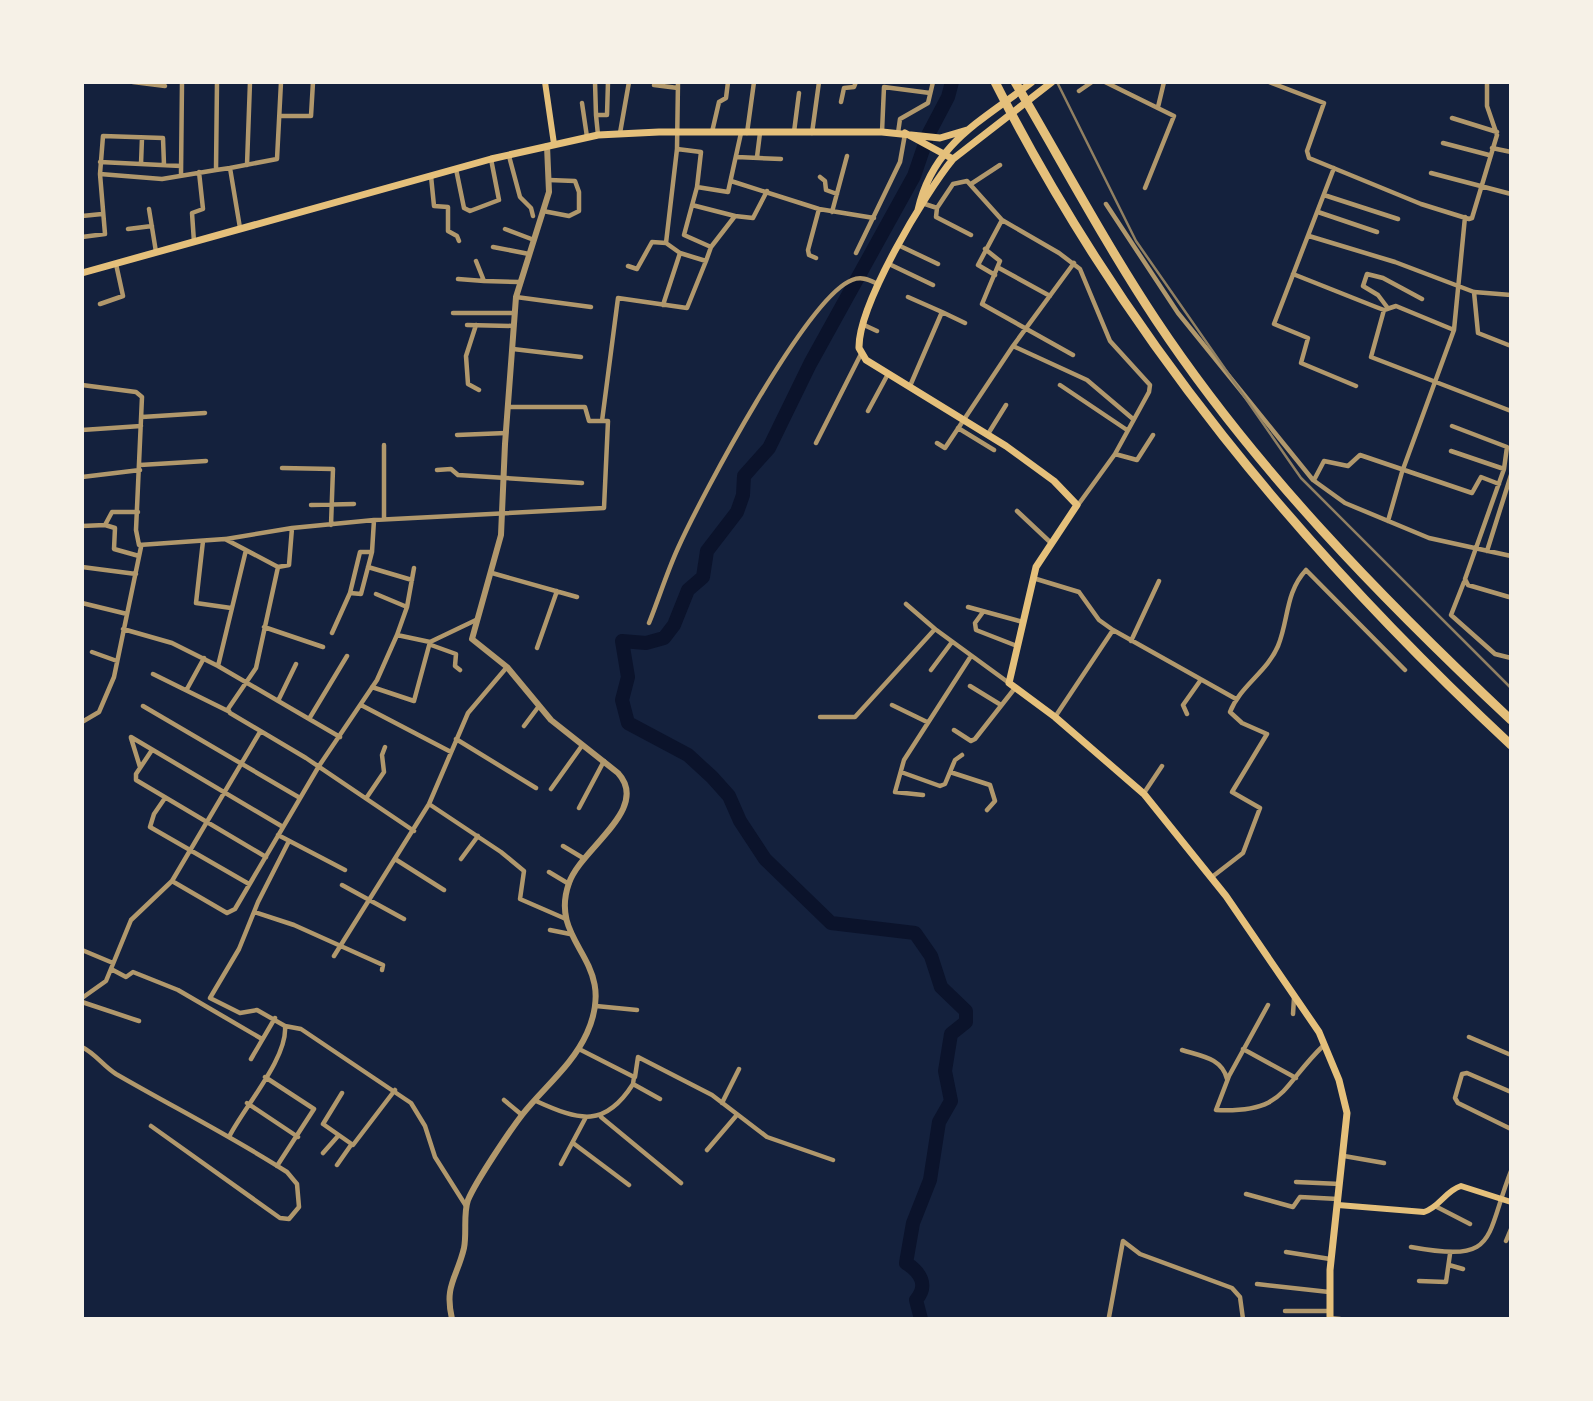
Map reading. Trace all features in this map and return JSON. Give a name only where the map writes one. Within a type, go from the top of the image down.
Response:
[{"type":"highway","points":[[995,82],[1059,197],[1111,281],[1205,416],[1322,556],[1429,668],[1511,745]]},
{"type":"highway","points":[[1015,82],[1126,273],[1222,411],[1334,545],[1421,636],[1511,720]]},
{"type":"main road","points":[[545,82],[550,145]]},
{"type":"main road","points":[[1032,82],[967,130],[942,153],[921,195],[918,210],[879,284],[863,325],[859,342],[861,354],[888,374],[988,433],[1054,481],[1077,505],[1050,542],[1033,578],[1012,685],[1055,717],[1144,794],[1212,877],[1295,994],[1324,1045],[1339,1080],[1347,1113],[1329,1292],[1330,1316]]},
{"type":"main road","points":[[918,210],[925,204],[953,159],[1052,82]]},
{"type":"main road","points":[[82,273],[491,159],[598,135],[676,132],[882,132],[934,138],[967,130]]},
{"type":"main road","points":[[907,134],[953,159]]},
{"type":"main road","points":[[1338,1202],[1418,1213],[1437,1206],[1449,1191],[1461,1186],[1511,1202]]},
{"type":"street","points":[[133,82],[165,86]]},
{"type":"street","points":[[181,174],[183,82]]},
{"type":"street","points":[[216,170],[217,82]]},
{"type":"street","points":[[247,165],[250,82]]},
{"type":"street","points":[[100,174],[178,178],[181,174],[277,159],[281,82]]},
{"type":"street","points":[[280,117],[312,116],[313,82]]},
{"type":"street","points":[[595,82],[598,135]]},
{"type":"street","points":[[596,115],[608,115],[608,82]]},
{"type":"street","points":[[620,133],[629,82]]},
{"type":"street","points":[[712,132],[719,102],[726,98],[728,82]]},
{"type":"street","points":[[697,187],[728,192],[754,82]]},
{"type":"street","points":[[812,134],[818,82]]},
{"type":"street","points":[[841,102],[844,88],[855,87],[856,82]]},
{"type":"street","points":[[856,253],[900,162],[907,134],[900,119],[926,105],[933,82]]},
{"type":"street","points":[[1079,91],[1092,82]]},
{"type":"street","points":[[1105,82],[1158,107],[1174,118],[1145,188]]},
{"type":"street","points":[[1158,107],[1164,82]]},
{"type":"street","points":[[1269,82],[1324,103],[1307,155],[1421,204],[1465,218],[1472,218],[1479,186],[1497,131],[1487,106],[1487,82]]},
{"type":"street","points":[[654,85],[678,85],[677,149],[666,243]]},
{"type":"street","points":[[882,132],[885,85],[930,93]]},
{"type":"street","points":[[794,133],[799,93]]},
{"type":"street","points":[[582,103],[587,137]]},
{"type":"street","points":[[1452,118],[1497,131]]},
{"type":"street","points":[[757,157],[760,132]]},
{"type":"street","points":[[82,237],[104,234],[100,174],[103,136],[164,139],[164,165]]},
{"type":"street","points":[[141,164],[142,138]]},
{"type":"street","points":[[1443,143],[1489,155]]},
{"type":"street","points":[[452,1319],[448,1291],[463,1249],[466,1206],[522,1115],[579,1049],[596,1006],[593,969],[570,934],[566,919],[569,884],[583,858],[622,815],[627,802],[625,783],[604,761],[581,747],[539,706],[507,667],[473,641],[476,620],[492,573],[503,514],[516,297],[543,211],[549,180],[550,145]]},
{"type":"street","points":[[1492,148],[1511,152]]},
{"type":"street","points":[[677,149],[701,152],[697,187],[685,237],[711,247]]},
{"type":"street","points":[[509,155],[520,197],[531,208],[533,216]]},
{"type":"street","points":[[832,212],[847,156]]},
{"type":"street","points":[[737,157],[781,159]]},
{"type":"street","points":[[456,169],[464,208],[470,211],[499,200],[491,159]]},
{"type":"street","points":[[100,162],[181,166]]},
{"type":"street","points":[[971,184],[1000,165]]},
{"type":"street","points":[[230,168],[241,229]]},
{"type":"street","points":[[1334,168],[1274,324],[1308,338],[1301,363],[1356,386]]},
{"type":"street","points":[[194,243],[192,214],[203,209],[200,172]]},
{"type":"street","points":[[1431,173],[1511,194]]},
{"type":"street","points":[[431,176],[434,206],[448,208],[448,231],[457,236],[459,241]]},
{"type":"street","points":[[820,177],[826,182],[825,189],[837,194]]},
{"type":"street","points":[[543,211],[569,216],[579,211],[579,192],[575,181],[549,180]]},
{"type":"street","points":[[971,235],[936,217],[937,208],[953,184],[963,180],[971,184],[1002,220],[1074,263],[1083,273],[1110,341],[1150,385],[1149,392],[1115,454],[1077,505]]},
{"type":"street","points":[[731,181],[819,209],[874,218]]},
{"type":"street","points":[[692,205],[753,218],[767,191]]},
{"type":"street","points":[[1324,195],[1398,219]]},
{"type":"street","points":[[925,204],[937,208]]},
{"type":"street","points":[[1106,204],[1178,313],[1314,480],[1345,503],[1429,538],[1511,556]]},
{"type":"street","points":[[149,209],[156,253]]},
{"type":"street","points":[[816,258],[808,255],[807,250],[819,209]]},
{"type":"street","points":[[1318,212],[1377,232]]},
{"type":"street","points":[[82,216],[102,214]]},
{"type":"street","points":[[602,421],[618,298],[688,308],[711,247],[735,216]]},
{"type":"street","points":[[1388,522],[1402,472],[1454,330],[1465,218]]},
{"type":"street","points":[[995,275],[978,267],[1002,220]]},
{"type":"street","points":[[128,229],[152,226]]},
{"type":"street","points":[[505,229],[534,240]]},
{"type":"street","points":[[1309,236],[1395,262],[1474,292],[1511,295]]},
{"type":"street","points":[[628,266],[637,269],[652,242],[666,243],[680,253],[706,261]]},
{"type":"street","points":[[898,245],[938,264]]},
{"type":"street","points":[[493,247],[529,254]]},
{"type":"street","points":[[985,249],[999,258],[999,268],[982,304],[1073,355]]},
{"type":"street","points":[[663,305],[680,253]]},
{"type":"street","points":[[476,261],[484,281]]},
{"type":"street","points":[[100,304],[123,296],[116,263]]},
{"type":"street","points":[[937,443],[945,448],[1013,346],[1074,263]]},
{"type":"street","points":[[889,264],[933,285]]},
{"type":"street","points":[[999,268],[1050,296]]},
{"type":"street","points":[[1293,274],[1385,308],[1396,306],[1454,330]]},
{"type":"street","points":[[1422,299],[1383,278],[1367,274],[1363,286],[1378,295],[1385,308],[1371,357],[1511,411]]},
{"type":"street","points":[[649,623],[678,547],[732,445],[808,322],[848,282],[864,278],[879,284]]},
{"type":"street","points":[[458,279],[519,282]]},
{"type":"street","points":[[1474,292],[1478,333],[1511,345]]},
{"type":"street","points":[[516,297],[591,307]]},
{"type":"street","points":[[908,297],[965,323]]},
{"type":"street","points":[[453,313],[516,313]]},
{"type":"street","points":[[909,387],[942,313]]},
{"type":"street","points":[[467,325],[515,326]]},
{"type":"street","points":[[476,325],[466,361],[468,384],[478,390]]},
{"type":"street","points":[[863,325],[877,331]]},
{"type":"street","points":[[1013,346],[1087,380],[1133,419]]},
{"type":"street","points":[[513,349],[581,357]]},
{"type":"street","points":[[816,443],[861,354]]},
{"type":"street","points":[[868,411],[888,374]]},
{"type":"street","points":[[82,385],[139,393],[143,400],[136,536],[141,547],[117,661],[99,712],[82,722]]},
{"type":"street","points":[[1060,385],[1128,430]]},
{"type":"street","points":[[988,433],[1006,405]]},
{"type":"street","points":[[141,547],[384,519],[604,508],[608,422],[589,421],[588,409],[585,407],[509,407]]},
{"type":"street","points":[[142,416],[205,413]]},
{"type":"street","points":[[82,430],[141,426]]},
{"type":"street","points":[[1452,426],[1506,446],[1504,469],[1451,615],[1495,654],[1511,658]]},
{"type":"street","points":[[958,428],[994,450]]},
{"type":"street","points":[[457,435],[506,433]]},
{"type":"street","points":[[1115,454],[1137,460],[1153,435]]},
{"type":"street","points":[[384,445],[384,519]]},
{"type":"street","points":[[1451,451],[1504,469]]},
{"type":"street","points":[[1314,480],[1324,461],[1348,466],[1360,455],[1402,472],[1473,493],[1481,477],[1505,492]]},
{"type":"street","points":[[82,477],[206,461]]},
{"type":"street","points":[[282,468],[332,469],[331,525]]},
{"type":"street","points":[[437,470],[449,469],[458,475],[582,483]]},
{"type":"street","points":[[1487,551],[1511,475]]},
{"type":"street","points":[[311,505],[354,503]]},
{"type":"street","points":[[1017,510],[1050,542]]},
{"type":"street","points":[[105,525],[111,512],[138,512]]},
{"type":"street","points":[[350,593],[361,594],[372,552],[374,520]]},
{"type":"street","points":[[82,526],[105,525],[115,528],[114,549],[139,556]]},
{"type":"street","points":[[225,539],[278,567],[289,565],[292,528]]},
{"type":"street","points":[[202,541],[196,603],[231,608]]},
{"type":"street","points":[[218,666],[246,550]]},
{"type":"street","points":[[332,633],[350,593],[360,552],[372,552]]},
{"type":"street","points":[[82,567],[136,573]]},
{"type":"street","points":[[229,712],[256,668],[278,567]]},
{"type":"street","points":[[368,567],[412,580]]},
{"type":"street","points":[[172,881],[227,913],[235,909],[319,766],[372,688],[407,607],[414,568]]},
{"type":"street","points":[[1212,877],[1243,853],[1260,808],[1232,792],[1268,735],[1231,716],[1236,699],[1264,668],[1278,646],[1288,600],[1295,582],[1306,570],[1405,670]]},
{"type":"street","points":[[492,573],[578,597]]},
{"type":"street","points":[[1033,578],[1079,592],[1099,620],[1113,630],[1236,699]]},
{"type":"street","points":[[1465,579],[1468,585],[1509,597]]},
{"type":"street","points":[[1131,641],[1159,581]]},
{"type":"street","points":[[537,648],[557,591]]},
{"type":"street","points":[[376,594],[407,607]]},
{"type":"street","points":[[82,603],[127,614]]},
{"type":"street","points":[[906,604],[952,642],[1012,685],[1002,705],[973,741],[954,730]]},
{"type":"street","points":[[968,607],[1024,622]]},
{"type":"street","points":[[983,612],[975,623],[976,630],[1019,646]]},
{"type":"street","points":[[372,688],[414,701],[430,644],[476,620]]},
{"type":"street","points":[[264,627],[323,647]]},
{"type":"street","points":[[123,629],[162,639],[204,658],[340,737]]},
{"type":"street","points":[[820,717],[855,717],[935,629]]},
{"type":"street","points":[[1055,717],[1113,630]]},
{"type":"street","points":[[397,635],[456,654],[455,666],[460,670]]},
{"type":"street","points":[[931,670],[952,642]]},
{"type":"street","points":[[92,652],[117,661]]},
{"type":"street","points":[[309,719],[347,656]]},
{"type":"street","points":[[923,795],[895,792],[904,760],[971,656]]},
{"type":"street","points":[[187,689],[204,658]]},
{"type":"street","points":[[278,701],[296,664]]},
{"type":"street","points":[[334,956],[414,831],[429,804],[456,739],[478,699],[507,667]]},
{"type":"street","points":[[153,674],[229,712],[319,766],[414,831]]},
{"type":"street","points":[[1187,714],[1183,705],[1200,681]]},
{"type":"street","points":[[970,686],[1002,705]]},
{"type":"street","points":[[361,705],[451,752]]},
{"type":"street","points":[[892,705],[927,722]]},
{"type":"street","points":[[143,706],[300,798]]},
{"type":"street","points":[[524,726],[539,706]]},
{"type":"street","points":[[82,1000],[101,987],[131,920],[172,881],[260,732]]},
{"type":"street","points":[[141,767],[131,737],[283,827]]},
{"type":"street","points":[[456,739],[536,788]]},
{"type":"street","points":[[367,797],[384,772],[382,755],[385,747]]},
{"type":"street","points":[[551,789],[581,747]]},
{"type":"street","points":[[152,750],[136,780],[266,857]]},
{"type":"street","points":[[901,772],[940,786],[945,784],[955,760],[962,755]]},
{"type":"street","points":[[579,808],[604,761]]},
{"type":"street","points":[[1144,794],[1162,766]]},
{"type":"street","points":[[950,772],[990,785],[995,801],[987,810]]},
{"type":"street","points":[[165,798],[154,814],[150,827],[189,852],[249,884]]},
{"type":"street","points":[[429,804],[524,871],[520,899],[566,919]]},
{"type":"street","points":[[278,835],[345,870]]},
{"type":"street","points":[[461,859],[478,836]]},
{"type":"street","points":[[289,841],[239,949],[210,998],[240,1013],[254,1010],[275,1018],[285,1026],[306,1031],[347,1062],[395,1090],[416,1109],[425,1126],[435,1157],[466,1206]]},
{"type":"street","points":[[562,846],[583,858]]},
{"type":"street","points":[[395,859],[444,890]]},
{"type":"street","points":[[549,872],[569,884]]},
{"type":"street","points":[[342,886],[404,919]]},
{"type":"street","points":[[254,912],[294,925],[383,965],[382,970]]},
{"type":"street","points":[[550,930],[570,934]]},
{"type":"street","points":[[82,950],[126,977],[133,972],[178,990],[262,1039]]},
{"type":"street","points":[[1293,1014],[1295,994]]},
{"type":"street","points":[[82,1000],[139,1021]]},
{"type":"street","points":[[1268,1005],[1227,1080],[1216,1110],[1250,1111],[1265,1106],[1296,1078],[1324,1045]]},
{"type":"street","points":[[596,1006],[637,1010]]},
{"type":"street","points":[[251,1059],[275,1018]]},
{"type":"street","points":[[229,1137],[283,1045],[285,1026]]},
{"type":"street","points":[[1469,1037],[1511,1055]]},
{"type":"street","points":[[82,1047],[99,1056],[112,1071],[229,1137],[294,1178],[298,1184],[299,1207],[289,1219],[274,1214],[151,1126]]},
{"type":"street","points":[[579,1049],[632,1076]]},
{"type":"street","points":[[1182,1049],[1216,1061],[1223,1067],[1227,1080]]},
{"type":"street","points":[[1243,1049],[1296,1078]]},
{"type":"street","points":[[536,1101],[586,1117],[601,1117],[617,1107],[633,1084],[632,1076],[638,1057],[705,1091],[766,1137],[833,1160]]},
{"type":"street","points":[[722,1103],[739,1069]]},
{"type":"street","points":[[1511,1092],[1467,1073],[1462,1074],[1455,1097],[1458,1103],[1511,1129]]},
{"type":"street","points":[[265,1077],[313,1107],[314,1112],[277,1166]]},
{"type":"street","points":[[633,1084],[660,1099]]},
{"type":"street","points":[[337,1165],[395,1090]]},
{"type":"street","points":[[342,1093],[323,1124],[351,1145]]},
{"type":"street","points":[[504,1100],[522,1115]]},
{"type":"street","points":[[247,1103],[298,1137]]},
{"type":"street","points":[[707,1150],[736,1116]]},
{"type":"street","points":[[561,1164],[586,1117]]},
{"type":"street","points":[[601,1117],[681,1183]]},
{"type":"street","points":[[323,1153],[338,1136]]},
{"type":"street","points":[[573,1143],[629,1185]]},
{"type":"street","points":[[1344,1156],[1384,1163]]},
{"type":"street","points":[[1411,1247],[1450,1254],[1473,1250],[1491,1234],[1500,1198],[1511,1171]]},
{"type":"street","points":[[1296,1182],[1340,1184]]},
{"type":"street","points":[[1247,1194],[1293,1207],[1300,1197],[1338,1202]]},
{"type":"street","points":[[1437,1206],[1470,1224]]},
{"type":"street","points":[[1506,1241],[1511,1228]]},
{"type":"street","points":[[1110,1317],[1123,1241],[1140,1254],[1236,1291],[1241,1300],[1243,1319]]},
{"type":"street","points":[[1286,1252],[1332,1259]]},
{"type":"street","points":[[1419,1281],[1446,1282],[1450,1254]]},
{"type":"street","points":[[1450,1265],[1463,1269]]},
{"type":"street","points":[[1257,1284],[1329,1292]]},
{"type":"street","points":[[1285,1311],[1340,1319]]},
{"type":"waterway","points":[[921,1319],[916,1300],[922,1289],[921,1279],[906,1263],[913,1223],[930,1180],[939,1122],[951,1101],[945,1071],[951,1034],[966,1022],[966,1011],[941,987],[931,956],[915,933],[831,923],[765,859],[740,821],[729,796],[712,777],[688,755],[628,723],[622,700],[628,677],[622,641],[646,643],[664,638],[674,625],[688,590],[703,577],[707,551],[737,512],[743,495],[744,476],[769,448],[810,364],[914,176],[928,135],[948,97],[952,82]]},
{"type":"railway","points":[[1057,82],[1136,241],[1301,478],[1511,688]]}]
